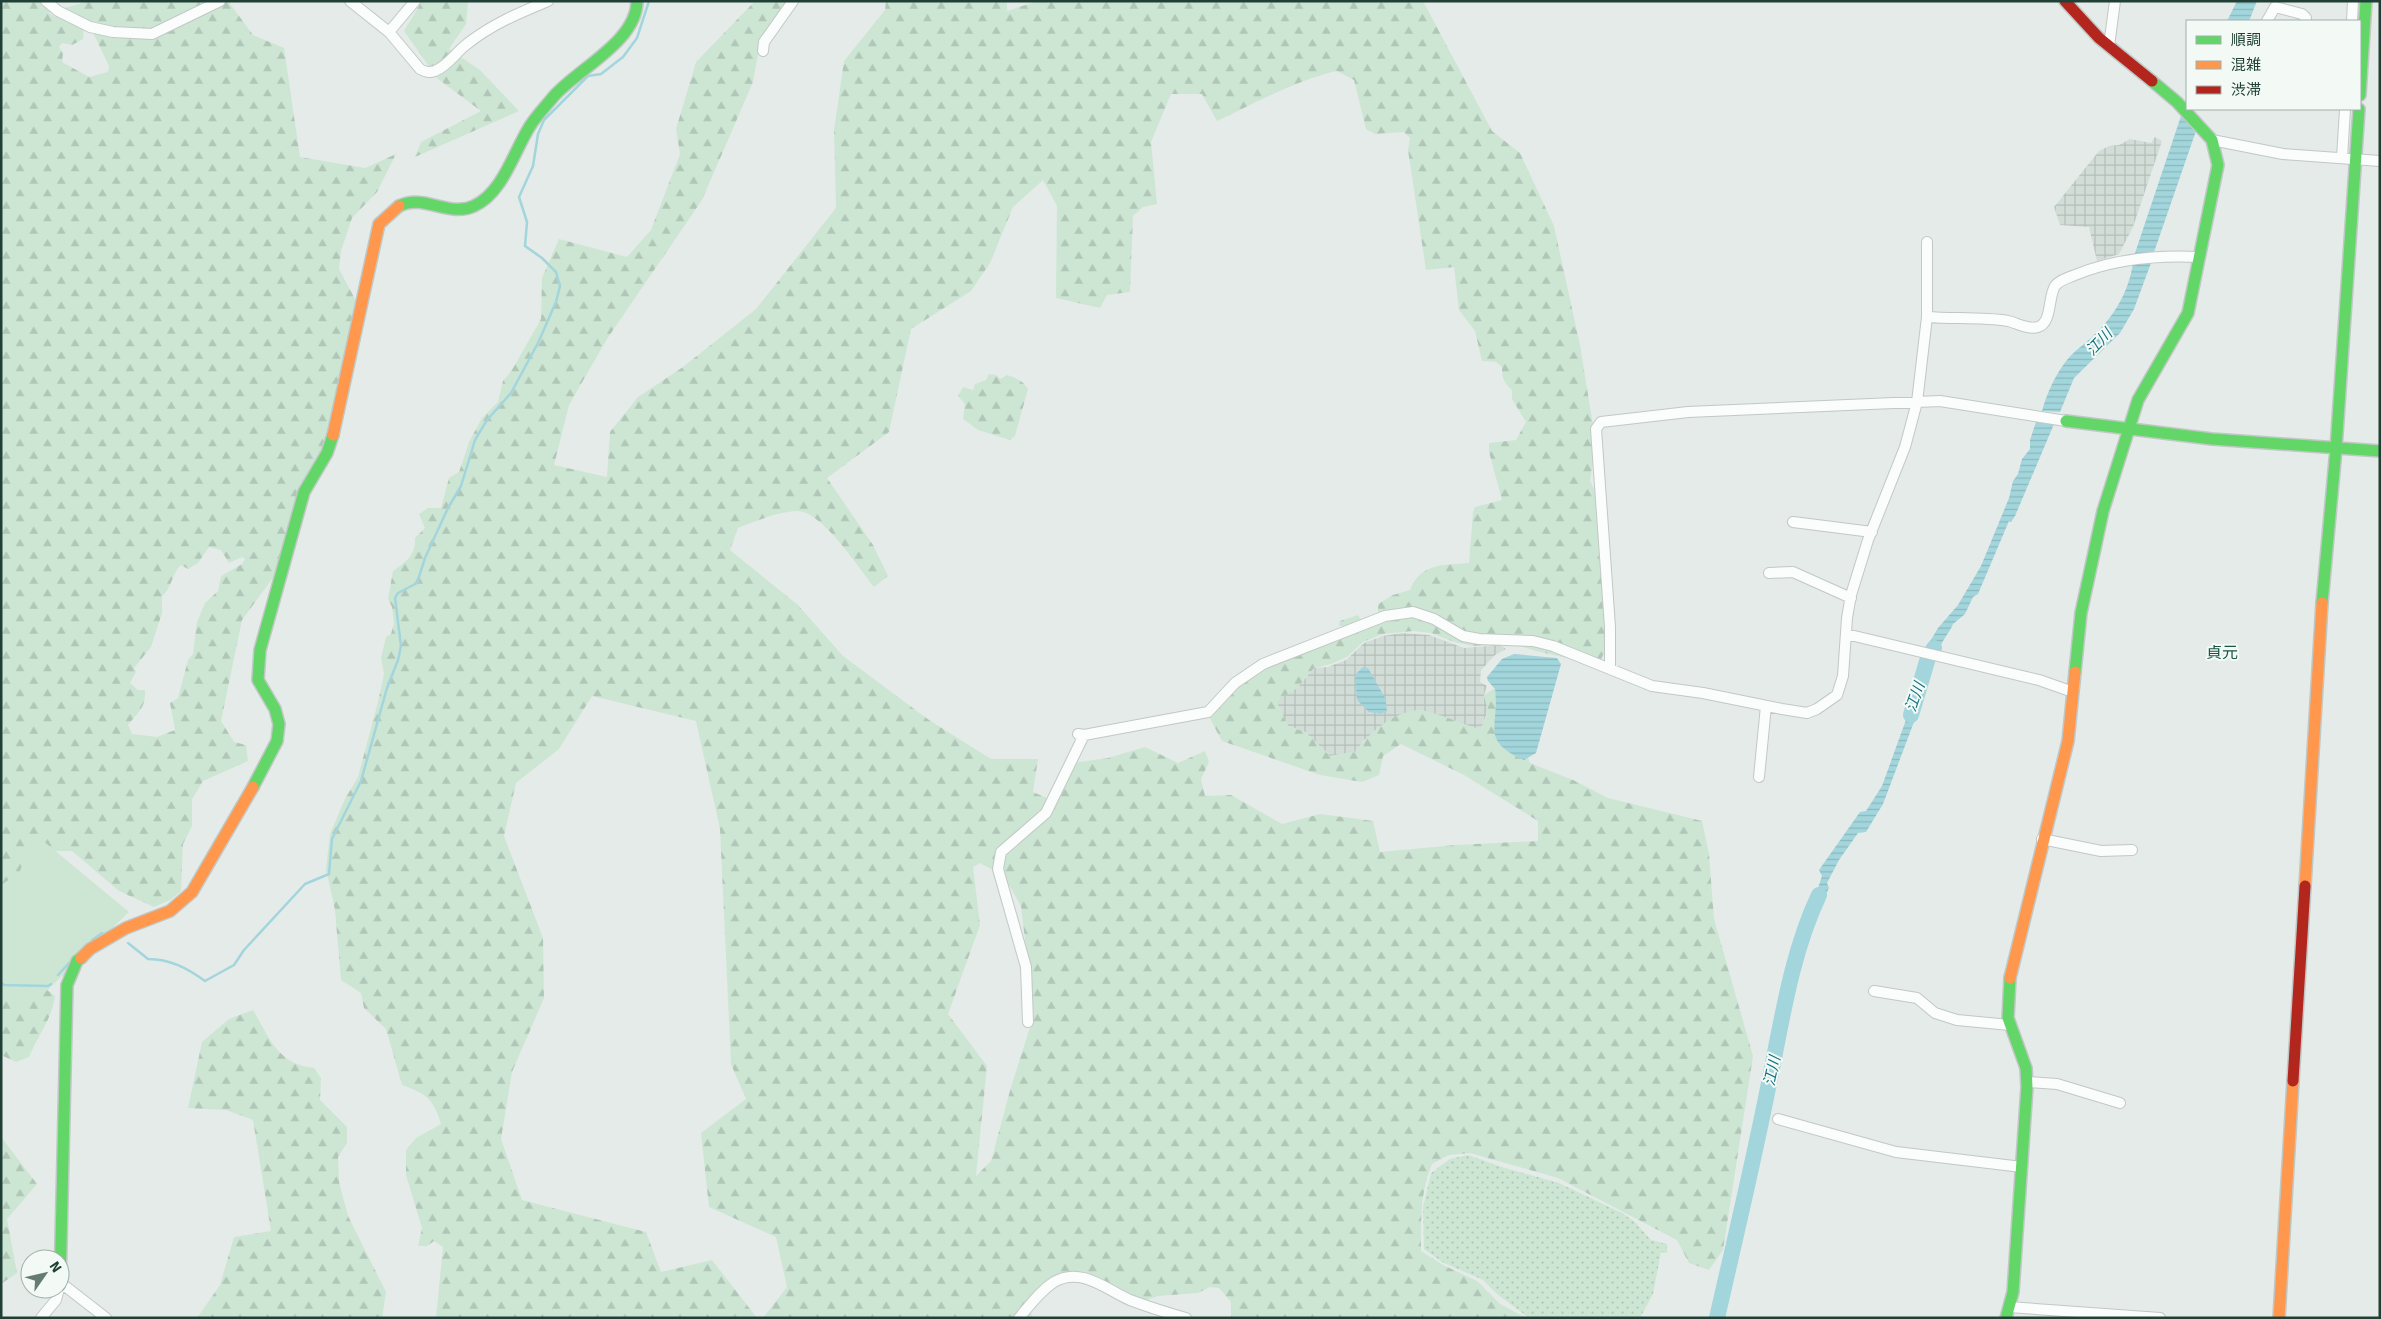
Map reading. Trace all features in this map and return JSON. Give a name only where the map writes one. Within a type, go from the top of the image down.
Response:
[{"type":"street","points":[[46,1],[58,11],[90,26],[120,32],[152,34],[220,1]]},
{"type":"street","points":[[350,1],[389,32],[420,69],[427,72],[436,71],[448,63],[466,45],[504,19],[548,1]]},
{"type":"street","points":[[389,32],[415,1]]},
{"type":"street","points":[[61,1249],[67,986],[78,961],[90,949],[126,928],[170,910],[192,892],[278,741],[278,724],[275,709],[258,680],[260,650],[304,492],[327,453],[334,431],[379,224],[389,212],[407,203],[418,202],[462,210],[474,206],[486,198],[494,189],[531,126],[555,95],[571,77],[625,33],[635,19],[637,1]]},
{"type":"street","points":[[763,51],[764,42],[793,1]]},
{"type":"street","points":[[2065,1],[2071,10],[2109,46],[2177,102],[2199,124],[2212,140],[2218,165],[2188,314],[2138,400],[2103,511],[2081,613],[2068,740],[2010,974],[2008,999],[2010,1026],[2026,1068],[2027,1082],[2012,1292],[2008,1313],[2160,1318]]},
{"type":"street","points":[[2109,46],[2115,1]]},
{"type":"street","points":[[2352,20],[2353,1]]},
{"type":"street","points":[[2361,79],[2366,1]]},
{"type":"street","points":[[2268,20],[2275,7],[2302,14],[2306,18],[2305,20]]},
{"type":"street","points":[[2342,158],[2345,110]]},
{"type":"street","points":[[2279,1318],[2320,629],[2336,449],[2359,110]]},
{"type":"street","points":[[2212,140],[2283,154],[2380,161]]},
{"type":"street","points":[[1028,1022],[1026,967],[998,869],[1001,852],[1046,813],[1081,734],[1208,712],[1235,683],[1263,664],[1385,616],[1400,613],[1423,614],[1463,636],[1479,639],[1533,641],[1553,646],[1652,686],[1703,692],[1807,713],[1817,709],[1837,695],[1844,676],[1850,598],[1872,532],[1905,447],[1917,402],[1927,317],[1927,242]]},
{"type":"street","points":[[1927,317],[2008,321],[2031,328],[2038,327],[2043,324],[2047,315],[2056,284],[2100,265],[2162,257],[2199,257]]},
{"type":"street","points":[[1610,668],[1610,627],[1596,429],[1601,422],[1688,412],[1940,401],[2027,416],[2128,430],[2336,449],[2380,451]]},
{"type":"street","points":[[1793,522],[1872,532]]},
{"type":"street","points":[[1769,573],[1793,572],[1850,598]]},
{"type":"street","points":[[1846,634],[2039,680],[2073,692]]},
{"type":"street","points":[[1759,777],[1766,706]]},
{"type":"street","points":[[2042,839],[2102,851],[2132,850]]},
{"type":"street","points":[[1874,991],[1917,998],[1935,1013],[1957,1020],[2010,1026]]},
{"type":"street","points":[[2027,1082],[2058,1084],[2120,1104]]},
{"type":"street","points":[[1778,1119],[1896,1152],[2022,1168]]},
{"type":"street","points":[[1019,1318],[1040,1293],[1056,1281],[1069,1277],[1098,1282],[1128,1298],[1186,1318]]},
{"type":"street","points":[[70,1293],[106,1318]]},
{"type":"street","points":[[42,1318],[56,1299]]},
{"type":"shaded area","points":[[2155,137],[2162,141],[2133,227],[2119,254],[2097,261],[2089,227],[2060,225],[2054,207],[2099,151],[2109,146],[2119,145],[2130,139],[2151,143]]},
{"type":"shaded area","points":[[1402,633],[1429,635],[1464,648],[1500,645],[1506,649],[1495,655],[1481,670],[1480,682],[1487,686],[1484,695],[1488,709],[1481,730],[1419,710],[1364,740],[1355,752],[1330,756],[1305,732],[1288,726],[1276,701],[1297,688],[1314,668],[1328,667],[1346,660],[1364,643],[1383,636]]},
{"type":"green space","points":[[1,1],[53,1],[49,13],[55,17],[64,8],[90,1],[228,1],[253,35],[284,48],[300,157],[365,168],[396,154],[377,192],[352,218],[341,251],[339,269],[356,301],[328,437],[275,575],[242,620],[221,721],[234,742],[246,745],[248,761],[203,781],[192,799],[192,826],[183,844],[181,891],[170,900],[154,907],[119,891],[72,851],[40,851],[1,899]],"holes":[[[87,20],[109,66],[108,72],[89,77],[62,62],[63,53],[59,47],[62,43],[72,45],[83,39],[84,24]],[[209,547],[221,550],[229,563],[242,557],[245,559],[242,564],[221,576],[218,591],[205,603],[197,622],[193,654],[188,660],[178,698],[170,703],[175,730],[157,737],[132,734],[128,725],[143,706],[145,690],[138,690],[130,683],[136,672],[134,668],[151,647],[162,613],[162,596],[181,565],[188,569],[198,563]]]},
{"type":"green space","points":[[422,1],[468,1],[466,24],[449,49],[480,70],[519,111],[415,157],[421,142],[481,111],[438,79],[404,31]]},
{"type":"green space","points":[[755,1],[799,1],[761,37],[753,82],[702,200],[607,339],[569,405],[554,465],[607,477],[610,432],[638,397],[683,367],[756,309],[836,208],[834,130],[844,61],[885,10],[886,1],[1007,1],[1007,11],[1038,1],[1423,1],[1492,131],[1520,153],[1554,226],[1580,345],[1596,444],[1590,481],[1599,499],[1605,596],[1605,652],[1601,659],[1584,662],[1511,643],[1473,646],[1454,642],[1431,633],[1413,631],[1383,634],[1363,642],[1347,657],[1331,664],[1314,668],[1297,688],[1276,701],[1288,726],[1305,732],[1330,756],[1355,752],[1368,737],[1391,719],[1418,710],[1439,715],[1481,730],[1488,709],[1484,695],[1498,686],[1530,763],[1573,780],[1608,798],[1702,821],[1709,854],[1714,919],[1753,1056],[1723,1250],[1709,1270],[1689,1263],[1677,1240],[1558,1178],[1470,1153],[1449,1155],[1432,1164],[1423,1196],[1421,1251],[1443,1265],[1477,1281],[1500,1304],[1526,1318],[1231,1318],[1231,1302],[1219,1288],[1210,1287],[1198,1293],[1158,1296],[1129,1306],[1122,1293],[1109,1284],[1098,1278],[1077,1275],[1057,1281],[1028,1299],[1032,1318],[763,1318],[787,1287],[776,1237],[709,1207],[701,1133],[746,1099],[731,1064],[720,829],[696,721],[592,696],[559,749],[516,783],[504,836],[543,938],[544,998],[512,1072],[501,1139],[522,1200],[646,1232],[661,1272],[712,1260],[757,1318],[436,1318],[443,1247],[434,1241],[427,1246],[418,1246],[422,1228],[406,1175],[406,1150],[416,1138],[441,1124],[432,1103],[423,1094],[402,1085],[386,1029],[364,1008],[361,993],[341,980],[335,910],[326,869],[330,834],[345,799],[358,777],[384,674],[381,658],[386,637],[391,634],[394,623],[392,607],[388,599],[393,571],[412,554],[415,538],[425,528],[419,514],[428,508],[441,508],[449,478],[459,472],[469,442],[482,418],[498,402],[503,381],[512,370],[541,319],[542,278],[559,239],[627,257],[651,230],[680,154],[676,129],[696,62]],"holes":[[[1337,71],[1354,80],[1366,129],[1375,134],[1404,132],[1410,138],[1408,150],[1426,270],[1454,267],[1459,310],[1475,331],[1482,361],[1496,362],[1502,367],[1504,380],[1512,390],[1512,399],[1526,422],[1516,440],[1489,443],[1489,452],[1502,500],[1475,507],[1469,563],[1442,565],[1426,570],[1414,581],[1410,590],[1393,595],[1378,604],[1378,621],[1361,628],[1361,620],[1358,615],[1340,621],[1339,625],[1342,627],[1343,636],[1240,673],[1208,715],[1222,741],[1320,775],[1362,782],[1379,775],[1383,756],[1401,744],[1464,775],[1538,821],[1538,841],[1456,845],[1380,852],[1373,821],[1320,814],[1282,824],[1231,795],[1205,796],[1201,779],[1209,762],[1205,751],[1178,763],[1145,747],[1108,758],[1065,764],[1049,799],[1033,792],[1038,759],[991,759],[929,720],[843,656],[798,605],[730,550],[738,528],[774,515],[797,511],[807,513],[828,530],[874,587],[888,576],[873,545],[827,478],[889,432],[911,329],[971,291],[990,263],[1013,207],[1043,180],[1057,206],[1056,298],[1100,308],[1107,295],[1130,292],[1133,216],[1143,207],[1157,204],[1151,142],[1171,94],[1202,94],[1217,121],[1291,86]],[[980,863],[1004,876],[1021,906],[1034,1015],[1011,1087],[991,1161],[976,1176],[987,1066],[948,1014],[980,925],[973,867]]]},
{"type":"green space","points":[[989,374],[996,375],[1000,379],[1007,375],[1013,377],[1021,381],[1028,389],[1015,436],[1010,440],[978,430],[963,419],[965,404],[958,396],[963,387],[973,390],[975,384],[986,380]]},
{"type":"green space","points":[[42,840],[129,912],[39,998],[1,1002],[1,885],[19,873],[29,850]]},
{"type":"green space","points":[[1,981],[46,989],[55,996],[48,1020],[29,1057],[16,1062],[1,1055]]},
{"type":"green space","points":[[253,1010],[270,1040],[283,1055],[301,1066],[314,1068],[321,1078],[320,1100],[347,1127],[347,1143],[338,1157],[339,1182],[348,1216],[386,1292],[382,1318],[197,1318],[220,1285],[234,1237],[271,1231],[253,1120],[226,1110],[188,1108],[202,1042],[229,1019]]},
{"type":"green space","points":[[1,1137],[37,1184],[7,1219],[17,1273],[1,1284]]},
{"type":"green space","points":[[1468,1155],[1505,1168],[1559,1183],[1622,1213],[1635,1222],[1651,1240],[1667,1244],[1667,1253],[1661,1252],[1653,1294],[1640,1318],[1529,1318],[1497,1294],[1483,1280],[1442,1262],[1424,1249],[1423,1207],[1431,1173],[1450,1159]]},
{"type":"water","points":[[2237,1],[2257,1],[2249,20],[2228,20]]},
{"type":"water","points":[[2182,113],[2197,128],[2153,255],[2134,256]]},
{"type":"water","points":[[2133,263],[2151,263],[2134,309],[2120,333],[2074,378],[2060,412],[2042,411],[2052,384],[2067,360],[2101,329],[2114,312],[2128,284]]},
{"type":"water","points":[[2036,422],[2054,424],[2015,516],[2011,522],[2009,521],[1978,594],[1973,597],[1965,614],[1953,624],[1940,647],[1940,651],[1926,648],[1938,628],[1958,605],[1981,566],[2009,498],[2013,481],[2018,474],[2022,459],[2030,449],[2030,440]]},
{"type":"water","points":[[1514,654],[1557,658],[1561,664],[1536,753],[1524,760],[1510,753],[1496,739],[1494,731],[1495,689],[1487,677],[1502,659]]},
{"type":"water","points":[[1363,667],[1368,668],[1385,698],[1387,711],[1381,714],[1369,712],[1357,700],[1355,675]]},
{"type":"water","points":[[1918,694],[1922,698],[1920,706],[1883,804],[1866,832],[1858,833],[1839,860],[1827,883],[1829,888],[1817,912],[1814,911],[1809,916],[1822,876],[1819,870],[1860,812],[1866,811],[1882,786],[1915,695]]},
{"type":"waterway","points":[[128,943],[148,959],[156,959],[178,965],[205,981],[234,965],[244,950],[305,884],[329,874],[332,839],[361,781],[387,688],[398,660],[401,646],[395,598],[398,593],[417,583],[425,558],[448,508],[461,486],[475,440],[487,420],[511,393],[538,343],[556,302],[560,286],[556,272],[542,258],[525,246],[527,222],[519,197],[533,166],[538,134],[544,120],[588,76],[601,74],[623,57],[637,38],[649,1]]},
{"type":"waterway","name":"江川","points":[[1911,715],[1928,658],[1934,648]]},
{"type":"waterway","name":"江川","points":[[1717,1318],[1793,967],[1809,918],[1819,895]]},
{"type":"waterway","points":[[92,940],[102,933]]},
{"type":"waterway","points":[[58,975],[69,963]]},
{"type":"waterway","points":[[1,983],[4,985],[48,986],[51,984]]},
{"type":"traffic: fast","points":[[399,206],[417,202],[446,208],[465,209],[484,200],[500,182],[530,126],[554,96],[605,53],[628,29],[637,1]]},
{"type":"traffic: fast","points":[[2361,79],[2366,1]]},
{"type":"traffic: fast","points":[[2075,672],[2081,613],[2103,511],[2138,400],[2188,313],[2218,165],[2212,140],[2177,102],[2152,81]]},
{"type":"traffic: fast","points":[[2322,603],[2336,449],[2359,110]]},
{"type":"traffic: fast","points":[[2066,421],[2212,439],[2380,451]]},
{"type":"traffic: fast","points":[[253,787],[277,741],[279,724],[275,709],[258,680],[260,650],[304,492],[327,453],[333,435]]},
{"type":"traffic: fast","points":[[61,1249],[67,985],[77,961],[81,958]]},
{"type":"traffic: fast","points":[[2006,1318],[2013,1292],[2027,1087],[2026,1068],[2008,1018],[2010,978]]},
{"type":"traffic: slow","points":[[333,435],[379,224],[399,206]]},
{"type":"traffic: slow","points":[[2305,886],[2322,603]]},
{"type":"traffic: slow","points":[[2010,978],[2068,741],[2075,672]]},
{"type":"traffic: slow","points":[[81,958],[90,949],[126,928],[170,911],[192,892],[253,787]]},
{"type":"traffic: slow","points":[[2279,1318],[2293,1081]]},
{"type":"traffic: jam","points":[[2065,1],[2099,38],[2152,81]]},
{"type":"traffic: jam","points":[[2293,1081],[2305,886]]},
{"type":"district","name":"貞元","points":[[2222,653]]}]
